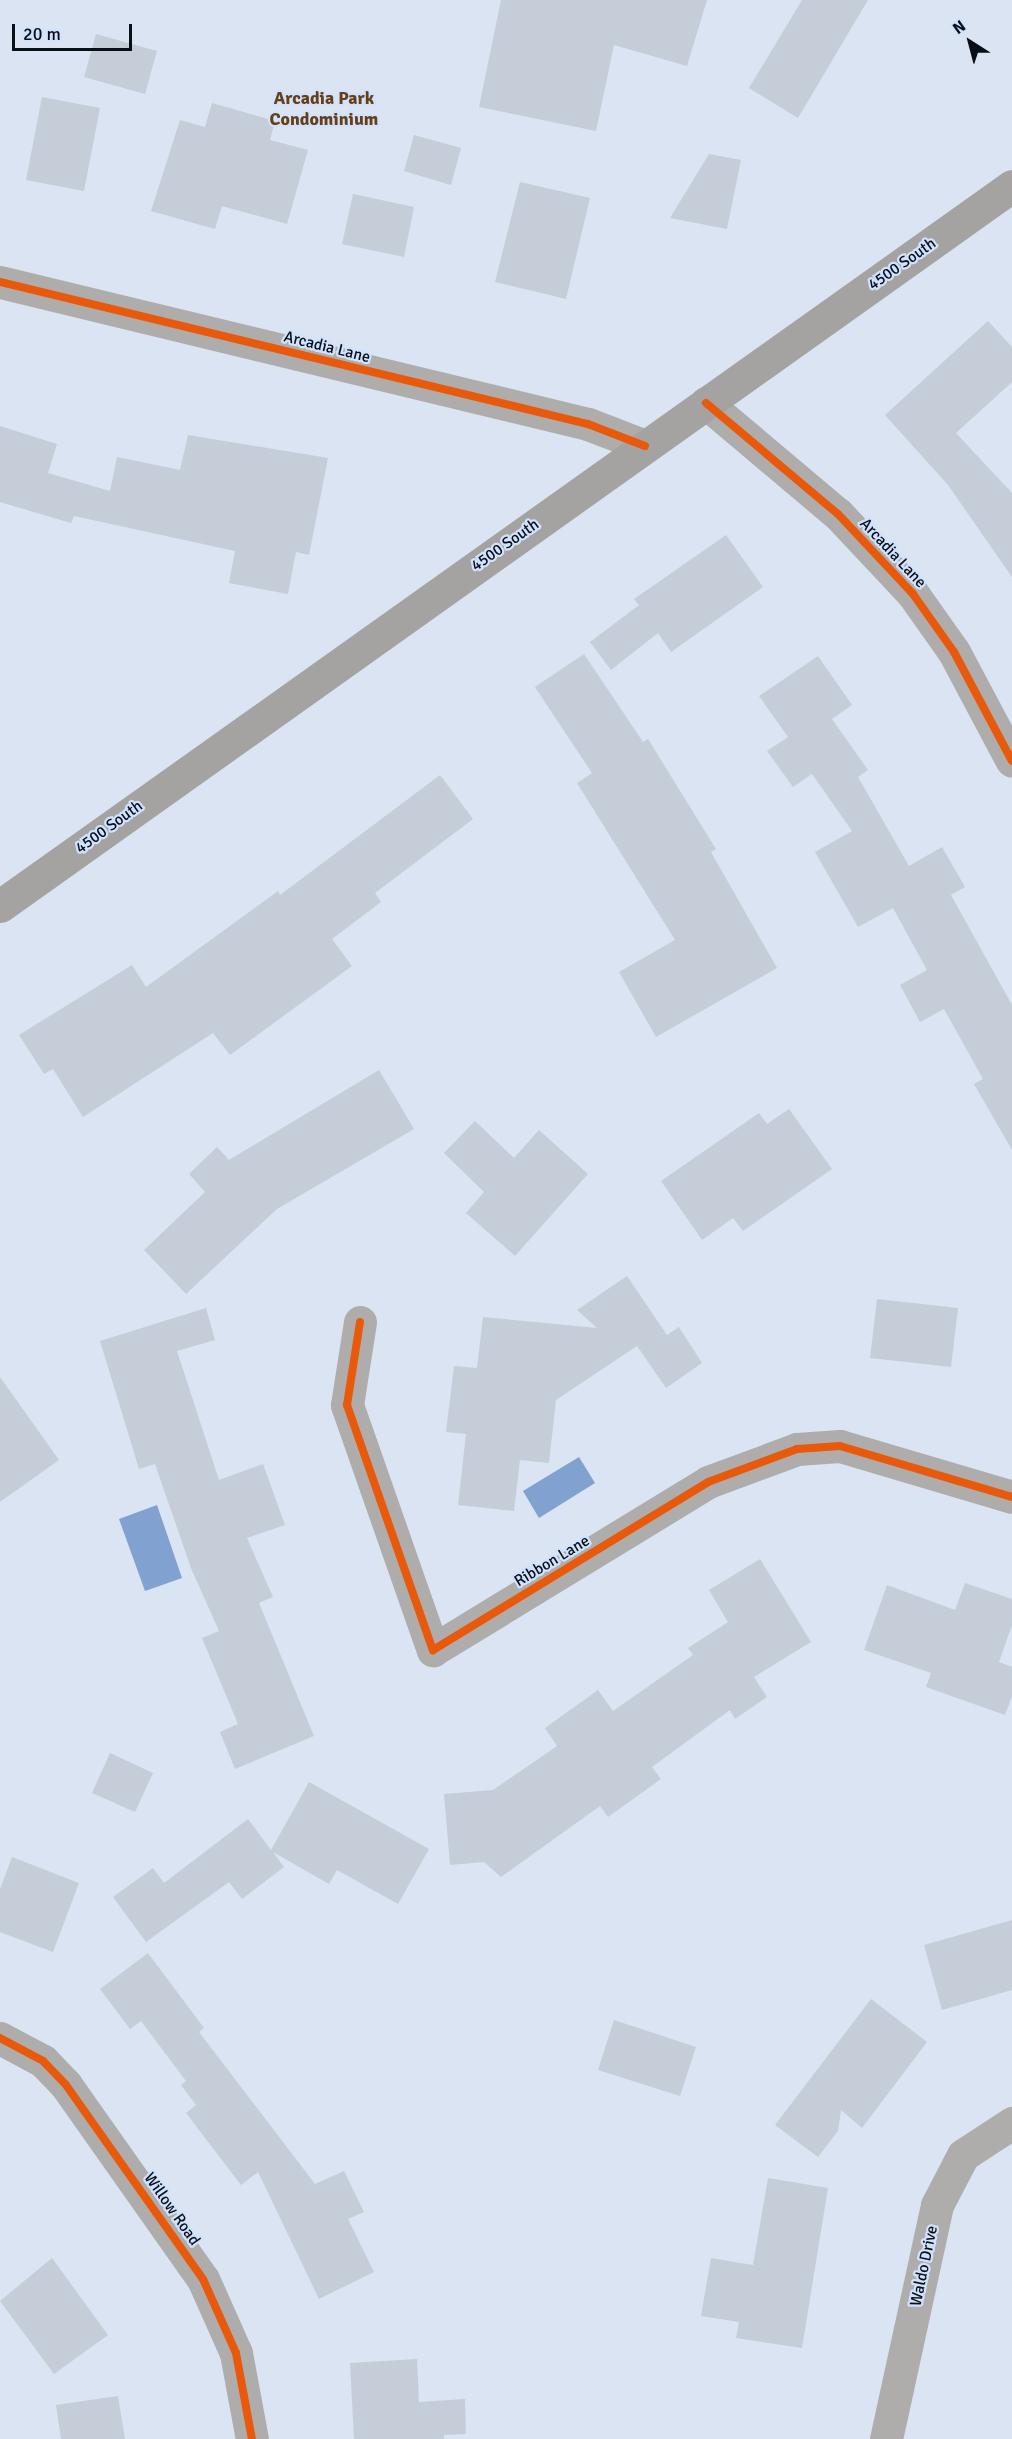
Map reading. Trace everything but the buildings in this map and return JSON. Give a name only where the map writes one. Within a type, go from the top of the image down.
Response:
[{"type":"main road","name":"4500 South","points":[[0,906],[1012,186]]},
{"type":"street","name":"Arcadia Lane","points":[[0,282],[588,424],[645,446]]},
{"type":"street","name":"Arcadia Lane","points":[[706,403],[838,514],[913,594],[960,661],[1012,761]]},
{"type":"street","name":"Ribbon Lane","points":[[360,1322],[347,1405],[434,1650],[708,1482],[770,1456],[840,1446],[1012,1497]]},
{"type":"street","name":"Willow Road","points":[[0,2038],[43,2061],[66,2085],[203,2279],[236,2354],[252,2439]]},
{"type":"street","name":"Waldo Drive","points":[[886,2439],[937,2205],[963,2155],[1012,2123]]},
{"type":"water","points":[[579,1457],[595,1483],[539,1518],[523,1491]]},
{"type":"water","points":[[157,1505],[182,1578],[145,1591],[119,1519]]},
{"type":"cycle path","points":[[0,282],[588,424],[645,446]]},
{"type":"cycle path","points":[[706,403],[838,514],[913,594],[954,652],[1012,761]]},
{"type":"cycle path","points":[[360,1322],[347,1405],[433,1650],[708,1482],[797,1449],[840,1446],[1012,1497]]},
{"type":"cycle path","points":[[0,2038],[43,2061],[66,2085],[203,2279],[236,2353],[252,2439]]},
{"type":"district","name":"Arcadia Park Condominium","points":[[324,109]]}]
